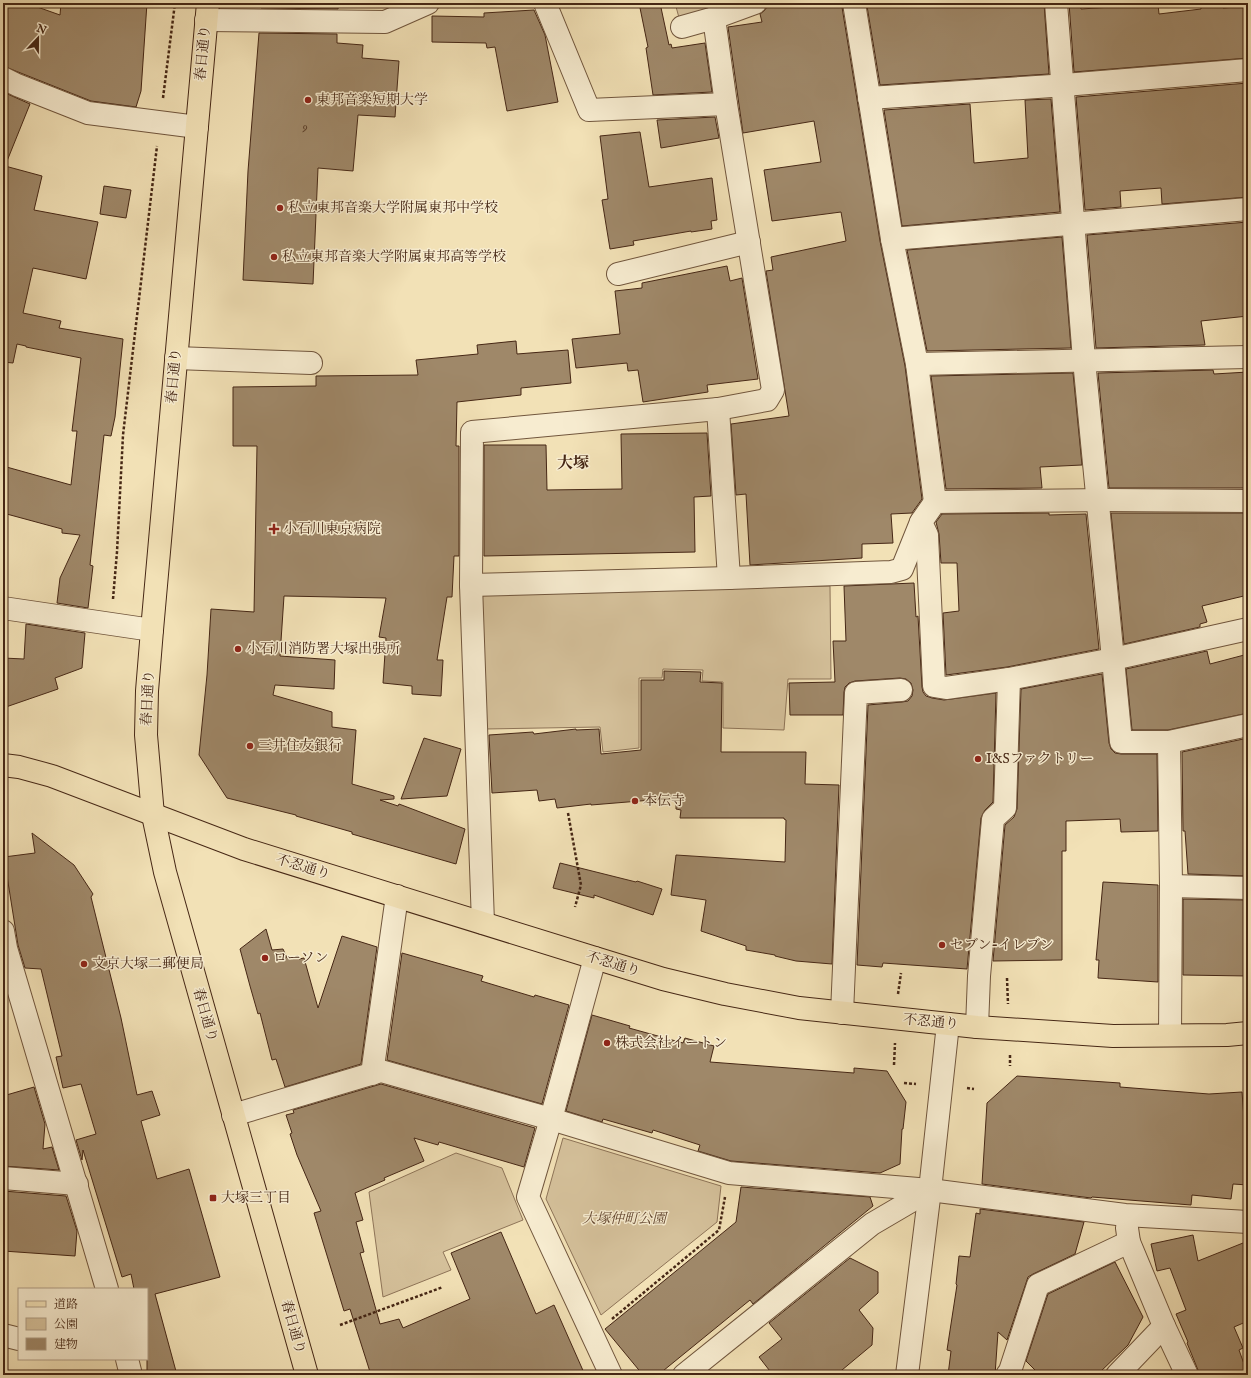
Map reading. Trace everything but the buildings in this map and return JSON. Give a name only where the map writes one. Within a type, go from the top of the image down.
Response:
[{"type":"main road","name":"春日通り","points":[[207,11],[152,630],[147,691],[146,735],[153,815],[165,872],[307,1375]]},
{"type":"main road","name":"不忍通り","points":[[3,765],[19,767],[52,776],[244,849],[663,979],[725,994],[799,1008],[977,1027],[1113,1036],[1228,1035],[1248,1033]]},
{"type":"street","points":[[207,11],[385,22],[428,3]]},
{"type":"street","points":[[545,3],[589,110],[726,104]]},
{"type":"street","points":[[682,27],[714,18],[755,3]]},
{"type":"street","points":[[471,585],[891,572],[902,569],[921,522],[935,502],[917,364],[892,239],[854,3]]},
{"type":"street","points":[[1056,3],[1064,84],[1084,360],[1121,742],[1169,742],[1248,726]]},
{"type":"street","points":[[483,923],[471,585],[472,432],[718,409],[766,400],[773,390],[726,104],[714,18]]},
{"type":"street","points":[[869,98],[1248,70]]},
{"type":"street","points":[[3,78],[17,86],[88,113],[197,127]]},
{"type":"street","points":[[892,239],[1248,209]]},
{"type":"street","points":[[618,274],[749,242]]},
{"type":"street","points":[[917,364],[1248,357]]},
{"type":"street","points":[[176,358],[311,363]]},
{"type":"street","points":[[718,409],[729,578]]},
{"type":"street","points":[[935,502],[1098,500],[1248,501]]},
{"type":"street","points":[[921,522],[927,535],[934,686],[946,688],[1009,679],[1113,659],[1248,629]]},
{"type":"street","points":[[3,608],[152,630]]},
{"type":"street","points":[[977,1027],[979,976],[993,819],[1005,808],[1009,679]]},
{"type":"street","points":[[842,1013],[856,693],[901,690]]},
{"type":"street","points":[[1169,742],[1171,886],[1170,1036]]},
{"type":"street","points":[[1171,886],[1248,888]]},
{"type":"street","points":[[372,1074],[397,896]]},
{"type":"street","points":[[3,931],[6,948],[107,1288]]},
{"type":"street","points":[[595,958],[528,1197],[611,1375]]},
{"type":"street","points":[[907,1375],[930,1190],[948,1024]]},
{"type":"street","points":[[234,1115],[381,1071],[551,1119],[729,1173],[930,1190],[1126,1215],[1248,1222]]},
{"type":"street","points":[[3,1178],[77,1184]]},
{"type":"street","points":[[684,1375],[872,1224],[930,1190]]},
{"type":"street","points":[[1126,1215],[1129,1242],[1164,1326],[1187,1375]]},
{"type":"street","points":[[1007,1375],[1010,1371],[1038,1285],[1129,1242]]},
{"type":"street","points":[[1117,1375],[1164,1326]]},
{"type":"street","points":[[3,1335],[18,1339]]},
{"type":"street","points":[[127,1360],[132,1375]]},
{"type":"path","points":[[110,624],[118,552],[123,435],[175,3]]},
{"type":"path","points":[[568,814],[581,885],[575,908]]},
{"type":"path","points":[[592,1336],[719,1230],[729,1173]]},
{"type":"path","points":[[340,1325],[443,1287]]},
{"type":"green space","points":[[675,3],[736,3],[681,25]]},
{"type":"green space","points":[[830,586],[831,679],[788,679],[784,730],[723,728],[723,682],[702,681],[703,670],[663,669],[662,678],[639,678],[639,748],[603,752],[600,727],[485,729],[481,598],[485,593]]},
{"type":"green space","name":"大塚仲町公園","points":[[563,1138],[721,1186],[717,1222],[601,1315],[546,1199]]},
{"type":"green space","points":[[456,1153],[502,1168],[523,1220],[443,1252],[451,1270],[383,1297],[369,1192]]},
{"type":"place","name":"東邦音楽短期大学","points":[[308,100]]},
{"type":"place","name":"私立東邦音楽大学附属東邦中学校","points":[[280,208]]},
{"type":"place","name":"私立東邦音楽大学附属東邦高等学校","points":[[274,257]]},
{"type":"place","name":"小石川東京病院","points":[[274,529]]},
{"type":"place","name":"小石川消防署大塚出張所","points":[[238,649]]},
{"type":"place","name":"三井住友銀行","points":[[250,746]]},
{"type":"place","name":"I&Sファクトリー","points":[[978,759]]},
{"type":"place","name":"本伝寺","points":[[635,801]]},
{"type":"place","name":"セブン-イレブン","points":[[942,945]]},
{"type":"place","name":"ローソン","points":[[265,958]]},
{"type":"place","name":"文京大塚二郵便局","points":[[84,964]]},
{"type":"place","name":"株式会社イートン","points":[[607,1043]]},
{"type":"place","name":"大塚三丁目","points":[[213,1198]]},
{"type":"district","name":"大塚","points":[[573,464]]}]
